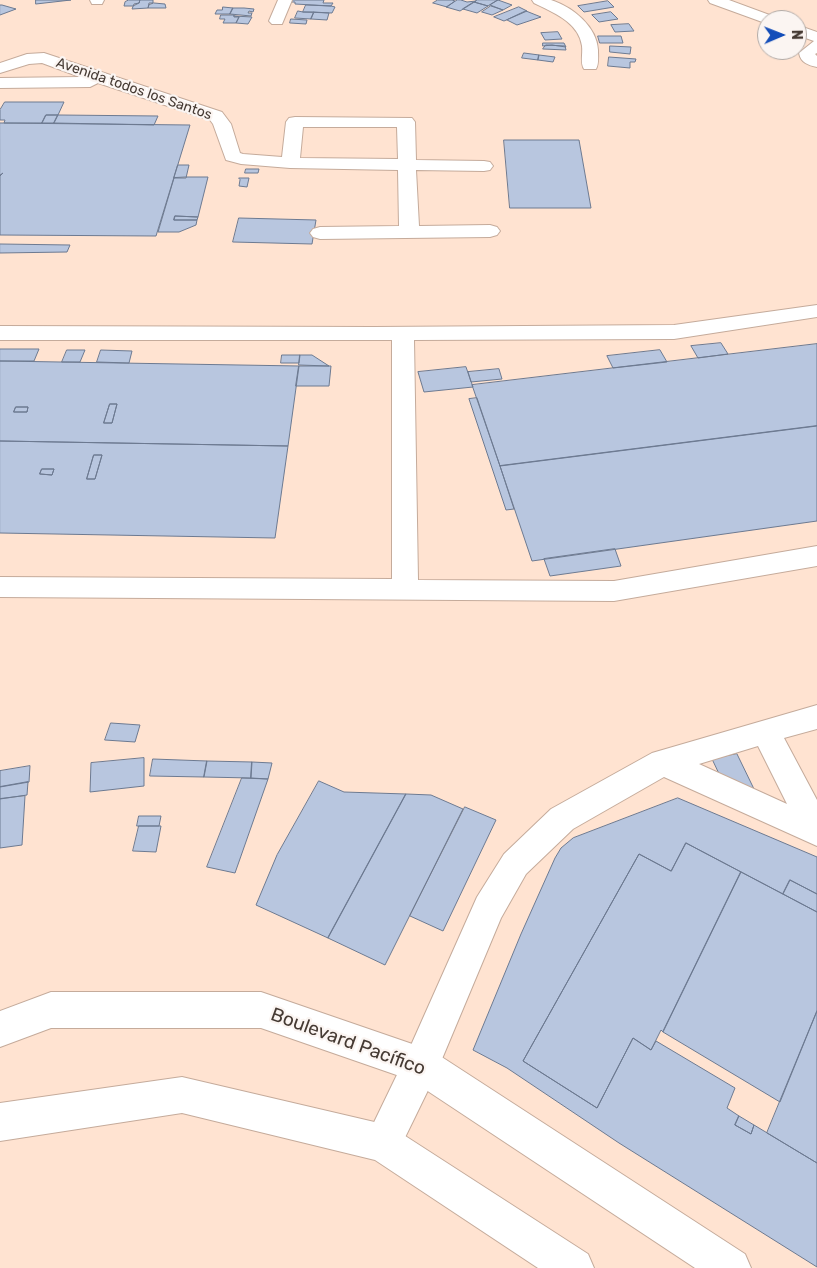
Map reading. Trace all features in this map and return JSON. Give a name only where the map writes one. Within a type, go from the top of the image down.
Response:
[{"type":"main road","points":[[277,21],[285,0]]},
{"type":"main road","points":[[539,0],[564,12],[581,27],[588,40],[590,66]]},
{"type":"main road","points":[[716,0],[757,15]]},
{"type":"main road","points":[[735,7],[752,0]]},
{"type":"main road","points":[[817,45],[808,53],[808,58],[817,62]]},
{"type":"main road","name":"Avenida todos los Santos","points":[[0,68],[27,59],[44,58],[109,82],[216,116],[222,124],[232,156],[242,159],[290,163]]},
{"type":"main road","points":[[0,83],[109,82]]},
{"type":"main road","points":[[409,232],[407,165],[406,122],[295,122],[290,163],[407,165],[484,166]]},
{"type":"main road","points":[[320,232],[490,231]]},
{"type":"main road","points":[[0,333],[403,334],[674,332],[817,312]]},
{"type":"main road","points":[[403,334],[405,591]]},
{"type":"main road","points":[[0,587],[614,591],[817,556]]},
{"type":"main road","points":[[383,1143],[421,1065],[488,908],[515,864],[562,819],[663,762],[817,717]]},
{"type":"main road","points":[[765,731],[817,832]]},
{"type":"main road","points":[[663,762],[817,832]]},
{"type":"main road","name":"Boulevard Pacífico","points":[[0,1029],[50,1010],[261,1010],[421,1065],[731,1268]]},
{"type":"main road","points":[[0,1122],[182,1095],[383,1143],[574,1268]]},
{"type":"building","points":[[36,0],[71,0],[36,4]]},
{"type":"building","points":[[140,0],[139,3],[133,6],[124,6],[125,2]]},
{"type":"building","points":[[140,0],[153,0],[153,3],[149,3],[148,8],[132,9],[134,4],[139,3]]},
{"type":"building","points":[[289,0],[324,0],[323,3],[333,3],[331,6],[295,4],[295,2],[288,2]]},
{"type":"building","points":[[438,0],[455,1],[447,7],[433,3]]},
{"type":"building","points":[[457,0],[467,2],[476,1],[460,11],[446,7]]},
{"type":"building","points":[[477,0],[498,0],[488,6],[474,2]]},
{"type":"building","points":[[498,0],[512,5],[503,10],[490,5]]},
{"type":"building","points":[[608,1],[614,7],[584,12],[578,6]]},
{"type":"building","points":[[474,2],[488,6],[477,13],[463,9]]},
{"type":"building","points":[[154,3],[165,4],[166,8],[148,8],[149,5]]},
{"type":"building","points":[[0,5],[2,5],[16,9],[0,15]]},
{"type":"building","points":[[306,5],[335,7],[332,13],[303,12]]},
{"type":"building","points":[[491,6],[503,10],[492,15],[482,12]]},
{"type":"building","points":[[223,7],[233,8],[230,14],[215,14],[217,10],[222,10]]},
{"type":"building","points":[[519,7],[527,11],[504,21],[494,17]]},
{"type":"building","points":[[233,8],[254,9],[253,12],[249,11],[248,13],[252,13],[251,16],[230,14]]},
{"type":"building","points":[[298,11],[314,12],[311,19],[295,18]]},
{"type":"building","points":[[526,11],[541,17],[517,25],[507,20]]},
{"type":"building","points":[[314,12],[329,13],[327,20],[311,19]]},
{"type":"building","points":[[611,12],[618,19],[599,22],[592,15]]},
{"type":"building","points":[[221,15],[239,17],[236,23],[223,23],[225,19],[220,19]]},
{"type":"building","points":[[234,16],[252,17],[248,24],[236,23],[239,17]]},
{"type":"building","points":[[291,19],[307,20],[306,24],[290,23]]},
{"type":"building","points":[[629,24],[634,31],[615,32],[611,25]]},
{"type":"building","points":[[558,32],[562,39],[545,40],[541,33]]},
{"type":"building","points":[[598,36],[621,36],[623,43],[600,43]]},
{"type":"building","points":[[543,43],[564,43],[566,47],[543,46]]},
{"type":"building","points":[[546,45],[565,46],[566,50],[543,49]]},
{"type":"building","points":[[610,46],[631,47],[630,54],[610,52]]},
{"type":"building","points":[[524,53],[539,55],[538,60],[522,58]]},
{"type":"building","points":[[539,55],[555,57],[553,62],[538,60]]},
{"type":"building","points":[[609,57],[636,59],[635,62],[630,62],[630,68],[608,66]]},
{"type":"building","points":[[5,102],[64,102],[58,115],[46,115],[42,123],[4,123],[5,120],[0,120],[0,110]]},
{"type":"building","points":[[46,115],[58,115],[54,123],[42,123]]},
{"type":"building","points":[[58,115],[158,116],[154,125],[54,123]]},
{"type":"building","points":[[0,123],[190,125],[156,236],[0,235],[0,176],[3,173],[0,175]]},
{"type":"building","points":[[504,140],[579,140],[591,208],[510,208]]},
{"type":"building","points":[[178,165],[189,165],[186,178],[174,178]]},
{"type":"building","points":[[246,169],[259,169],[258,173],[245,173]]},
{"type":"building","points":[[208,177],[198,217],[175,216],[174,220],[197,220],[196,225],[179,232],[158,232],[174,178]]},
{"type":"building","points":[[239,178],[249,178],[247,187],[239,186]]},
{"type":"building","points":[[175,216],[198,217],[197,220],[174,220]]},
{"type":"building","points":[[239,218],[316,220],[312,244],[233,242]]},
{"type":"building","points":[[0,244],[70,245],[67,252],[0,253]]},
{"type":"building","points":[[721,343],[728,354],[698,358],[691,346]]},
{"type":"building","points":[[817,344],[817,426],[500,466],[472,385]]},
{"type":"building","points":[[0,349],[39,349],[34,361],[0,361]]},
{"type":"building","points":[[67,350],[85,350],[80,362],[62,362]]},
{"type":"building","points":[[101,350],[132,351],[129,363],[97,362]]},
{"type":"building","points":[[660,350],[667,362],[613,368],[607,356]]},
{"type":"building","points":[[282,355],[300,355],[299,363],[281,363]]},
{"type":"building","points":[[300,355],[312,355],[329,366],[299,365]]},
{"type":"building","points":[[0,361],[299,366],[288,446],[0,441]],"holes":[[[110,404],[117,404],[112,423],[104,423]],[[16,407],[28,407],[27,412],[14,412]]]},
{"type":"building","points":[[299,366],[331,366],[329,386],[296,386]]},
{"type":"building","points":[[466,367],[473,387],[424,392],[418,372]]},
{"type":"building","points":[[499,369],[502,379],[471,382],[468,372]]},
{"type":"building","points":[[477,398],[514,509],[506,510],[469,399]]},
{"type":"building","points":[[110,404],[117,404],[112,423],[104,423]]},
{"type":"building","points":[[16,407],[28,407],[27,412],[14,412]]},
{"type":"building","points":[[817,426],[817,521],[532,561],[500,466]]},
{"type":"building","points":[[0,441],[288,446],[275,538],[0,533]],"holes":[[[94,455],[102,455],[95,479],[87,479]],[[42,469],[54,469],[52,475],[40,474]]]},
{"type":"building","points":[[94,455],[102,455],[95,479],[87,479]]},
{"type":"building","points":[[42,469],[54,469],[52,475],[40,474]]},
{"type":"building","points":[[615,549],[621,566],[550,576],[544,559]]},
{"type":"building","points":[[111,723],[140,725],[135,742],[105,740]]},
{"type":"building","points":[[737,754],[754,789],[722,780],[712,759]]},
{"type":"building","points":[[144,758],[144,786],[90,792],[91,763]]},
{"type":"building","points":[[153,759],[207,761],[204,777],[150,776]]},
{"type":"building","points":[[207,761],[252,762],[251,778],[204,777]]},
{"type":"building","points":[[252,762],[272,763],[268,779],[251,778]]},
{"type":"building","points":[[30,766],[29,782],[0,787],[0,771]]},
{"type":"building","points":[[242,778],[268,779],[235,873],[207,867]]},
{"type":"building","points":[[319,781],[344,792],[406,794],[328,938],[256,905],[277,855]]},
{"type":"building","points":[[28,782],[27,795],[0,799],[0,787]]},
{"type":"building","points":[[406,794],[431,795],[463,809],[385,965],[328,938]]},
{"type":"building","points":[[25,796],[22,845],[0,848],[0,799]]},
{"type":"building","points":[[678,798],[817,857],[817,894],[790,880],[783,894],[686,843],[671,871],[639,854],[523,1061],[597,1108],[633,1038],[651,1050],[656,1041],[735,1088],[727,1108],[739,1116],[735,1125],[751,1134],[754,1125],[817,1163],[817,1267],[619,1143],[507,1068],[473,1050],[521,934],[561,848],[573,838]]},
{"type":"building","points":[[465,807],[496,820],[443,931],[410,916]]},
{"type":"building","points":[[139,816],[161,816],[159,826],[137,826]]},
{"type":"building","points":[[139,826],[161,826],[156,852],[133,851]]},
{"type":"building","points":[[686,843],[741,872],[663,1032],[661,1030],[651,1050],[633,1038],[597,1108],[523,1061],[639,854],[671,871]]},
{"type":"building","points":[[741,872],[817,912],[817,1011],[780,1102],[663,1032]]},
{"type":"building","points":[[790,880],[817,894],[817,912],[783,894]]},
{"type":"building","points":[[817,1011],[817,1163],[767,1133]]},
{"type":"building","points":[[739,1116],[754,1125],[751,1134],[735,1125]]}]
